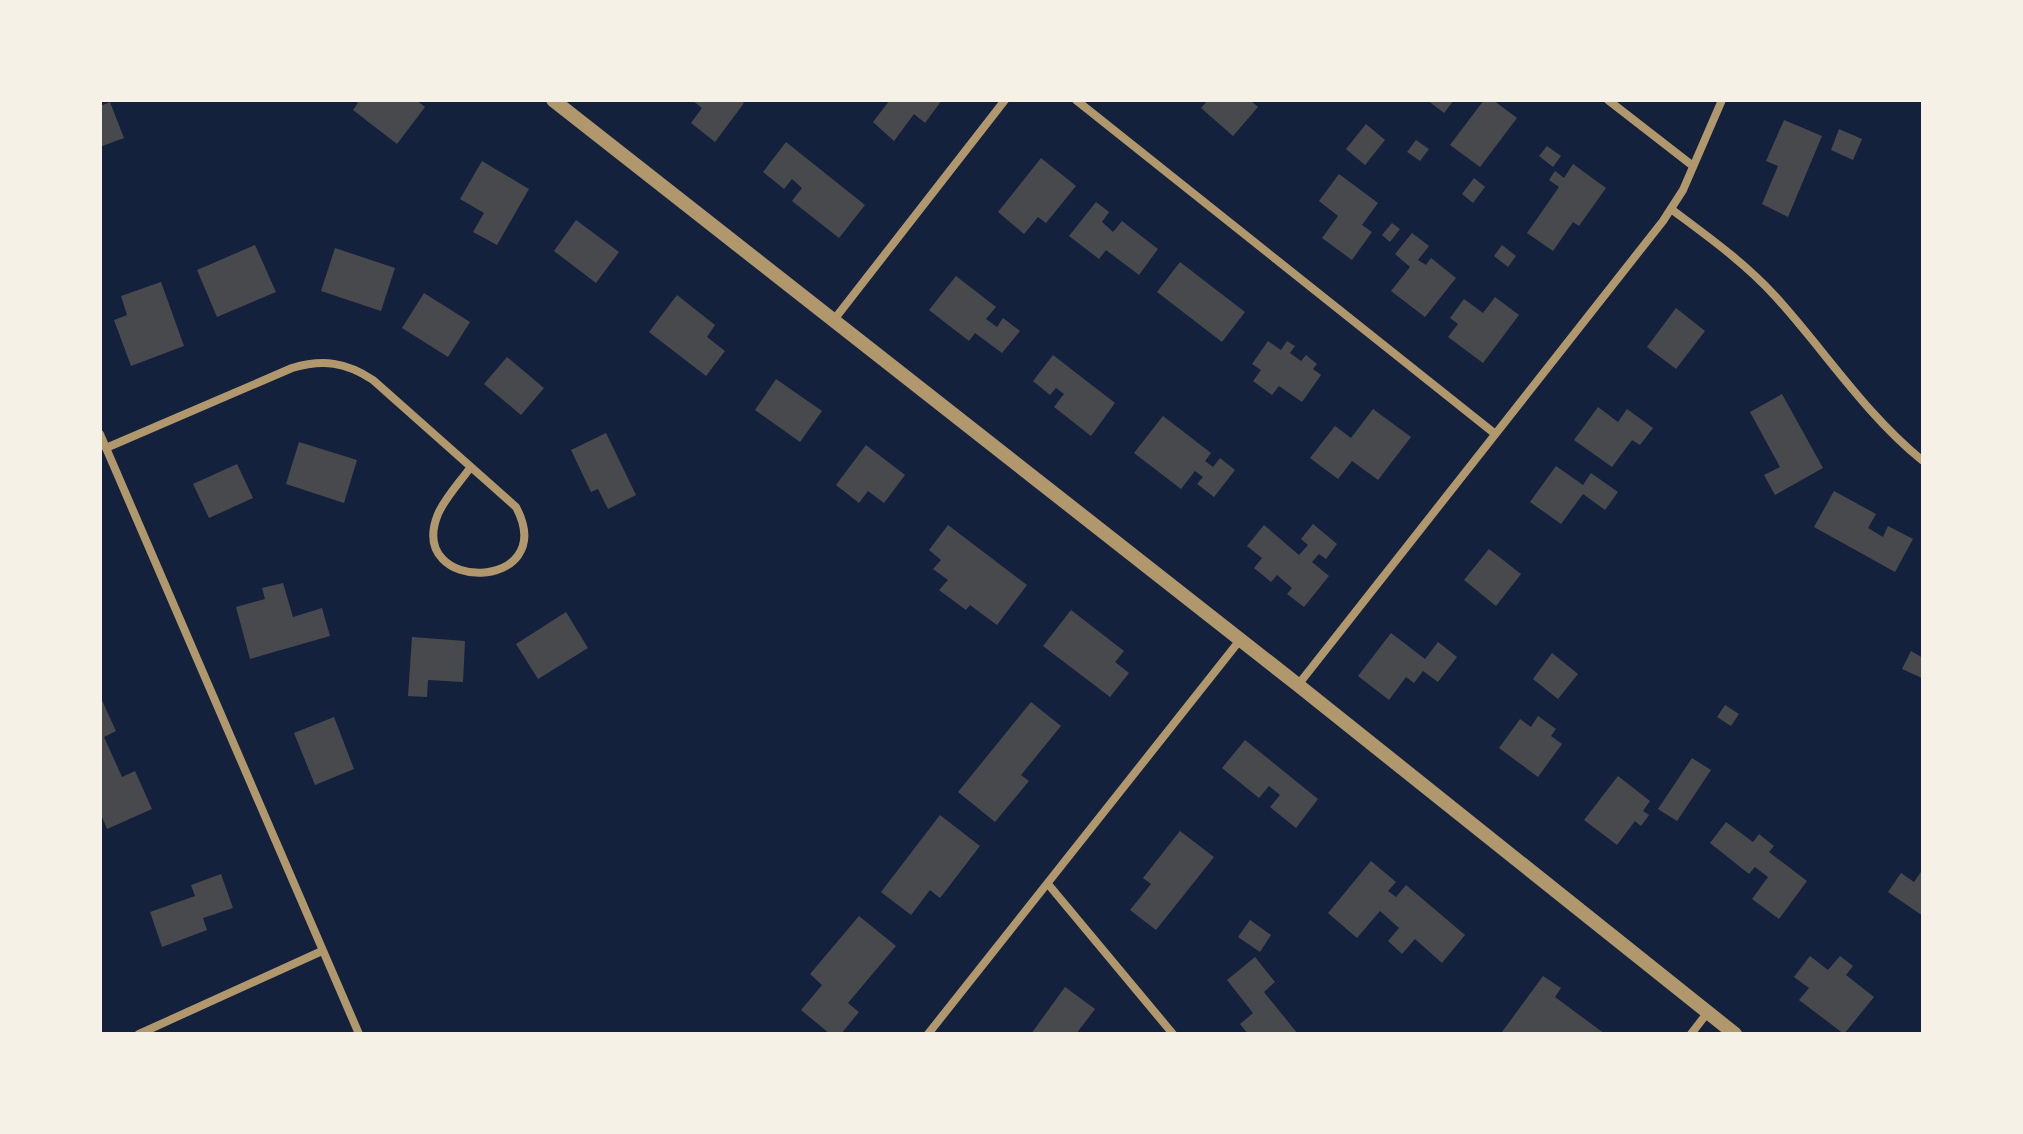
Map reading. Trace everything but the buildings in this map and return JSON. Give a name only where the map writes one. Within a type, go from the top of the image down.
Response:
[{"type":"street","points":[[553,100],[1298,685],[1735,1034]]},
{"type":"street","points":[[833,321],[1005,100]]},
{"type":"street","points":[[1076,100],[1494,433]]},
{"type":"street","points":[[1608,100],[1693,166]]},
{"type":"street","points":[[1298,685],[1671,209],[1722,100]]},
{"type":"street","points":[[1671,209],[1739,260],[1774,295],[1872,413],[1923,461]]},
{"type":"street","points":[[106,448],[292,368],[333,362],[373,380],[470,468],[508,498],[521,517],[523,528],[519,550],[495,573],[484,575],[452,566],[438,548],[435,536],[439,513],[470,468]]},
{"type":"street","points":[[100,434],[359,1034]]},
{"type":"street","points":[[928,1034],[1240,640]]},
{"type":"street","points":[[1048,884],[1173,1034]]},
{"type":"street","points":[[139,1034],[322,951]]},
{"type":"street","points":[[1691,1034],[1708,1012]]}]
